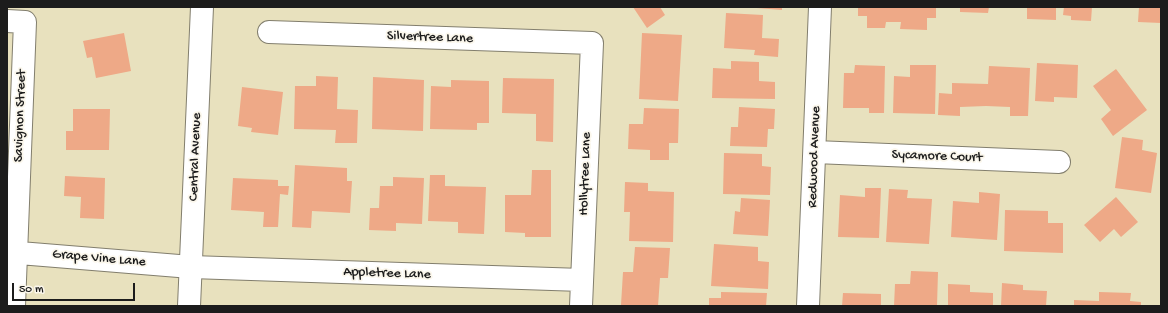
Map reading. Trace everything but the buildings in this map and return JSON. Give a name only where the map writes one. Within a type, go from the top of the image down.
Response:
[{"type":"street","name":"Central Avenue","points":[[189,306],[202,7]]},
{"type":"street","name":"Redwood Avenue","points":[[808,306],[820,7]]},
{"type":"street","name":"Savignon Street","points":[[14,306],[11,252],[16,22]]},
{"type":"street","name":"Silvertree Lane","points":[[268,32],[592,43]]},
{"type":"street","name":"Hollytree Lane","points":[[581,306],[592,43]]},
{"type":"street","name":"Sycamore Court","points":[[815,152],[1059,162]]},
{"type":"street","name":"Grape Vine Lane","points":[[11,252],[191,267]]},
{"type":"street","name":"Appletree Lane","points":[[191,267],[582,280]]}]
